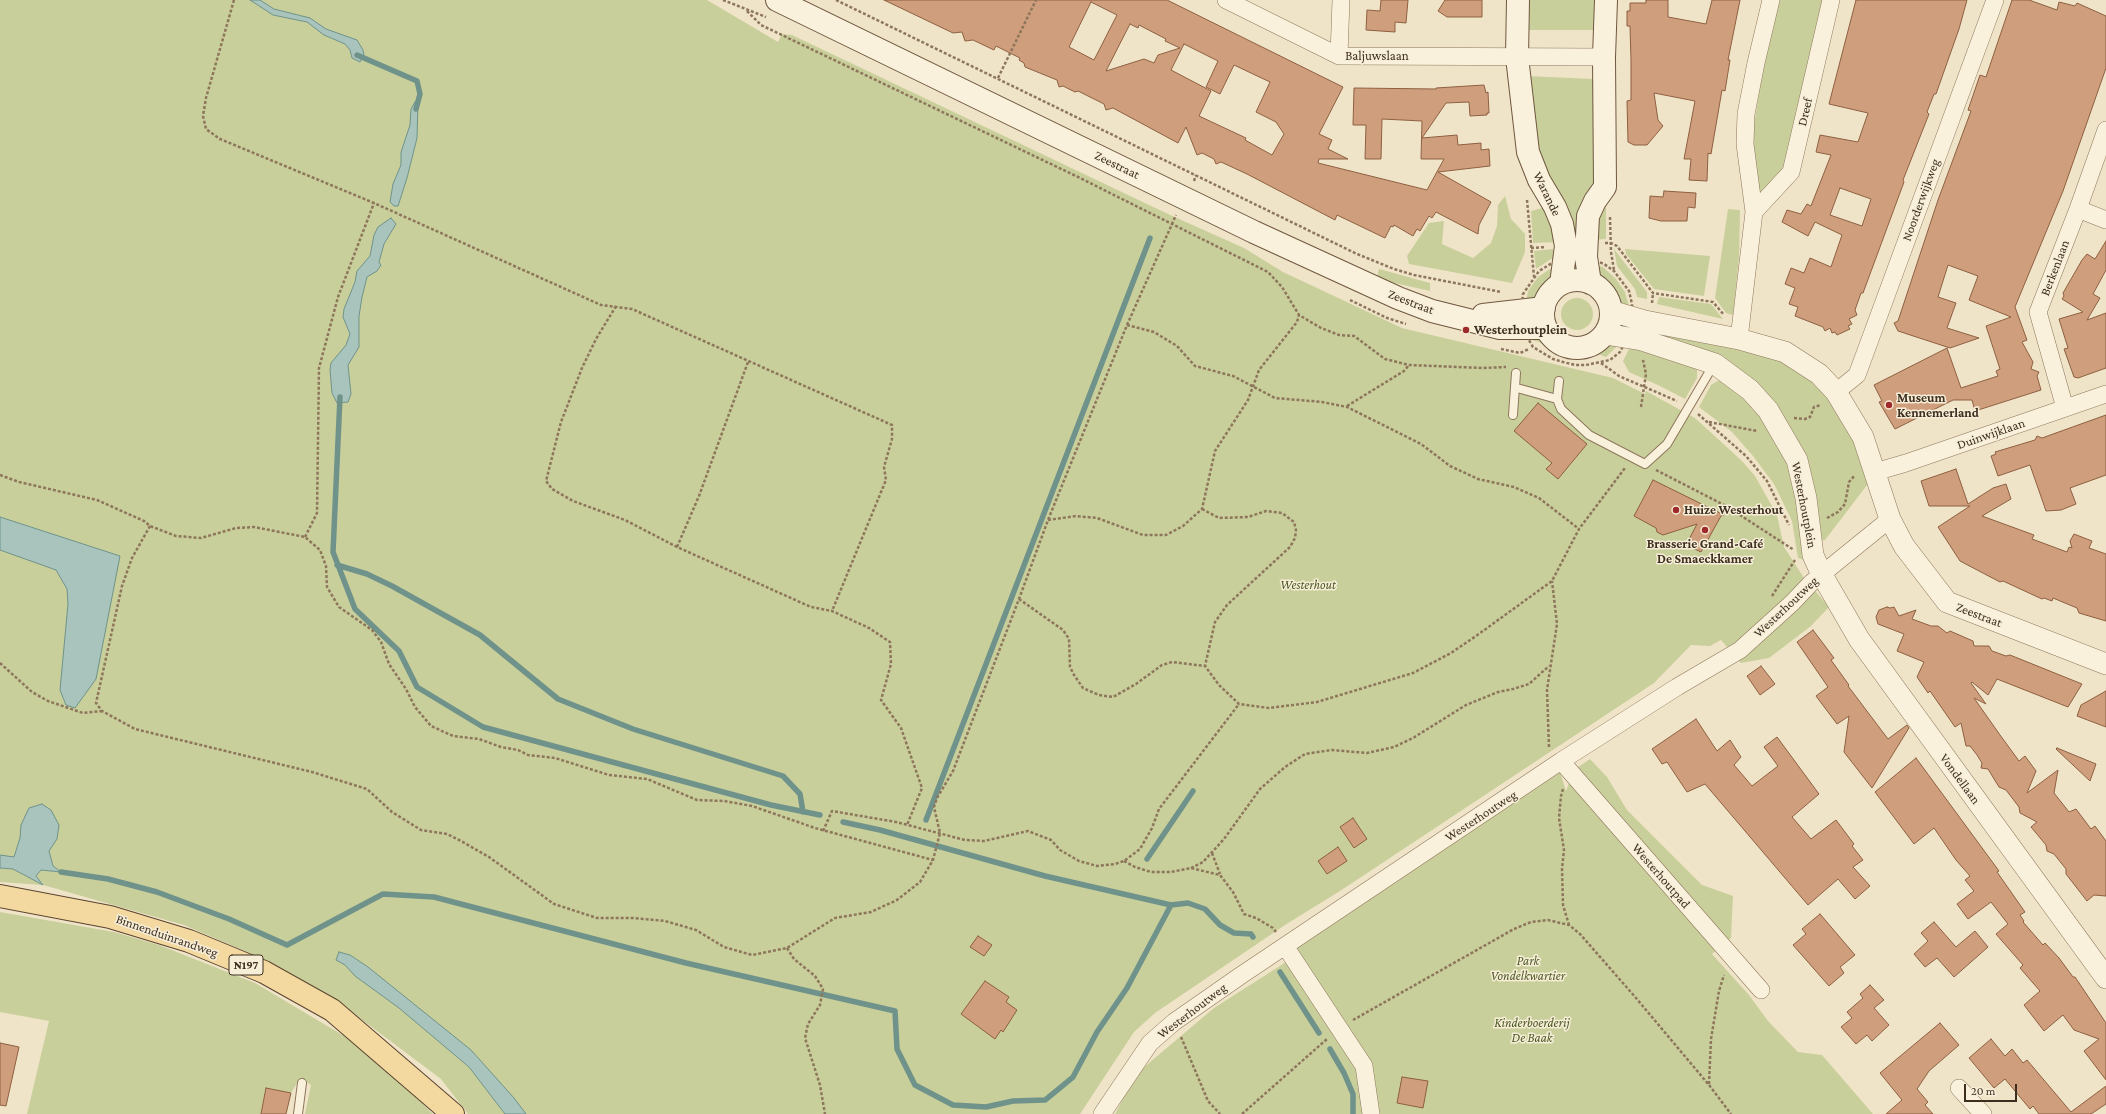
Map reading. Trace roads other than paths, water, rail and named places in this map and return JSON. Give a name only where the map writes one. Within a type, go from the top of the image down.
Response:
[{"type":"main road","name":"Zeestraat","points":[[777,0],[1254,232],[1398,298],[1432,311],[1462,317],[1500,328],[1545,318]]},
{"type":"main road","name":"Warande","points":[[1518,0],[1517,57],[1528,152],[1562,224],[1566,246],[1561,284]]},
{"type":"main road","points":[[1590,283],[1586,257],[1588,216],[1595,201],[1605,187],[1604,57],[1606,0]]},
{"type":"main road","points":[[1570,281],[1590,283],[1597,286],[1606,297],[1611,311],[1610,320],[1605,334],[1598,341],[1589,346],[1569,347],[1559,343],[1545,318],[1547,298],[1561,284],[1570,281]]},
{"type":"main road","name":"Binnenduinrandweg","points":[[0,896],[110,917],[189,941],[264,972],[332,1010],[453,1114]]},
{"type":"street","name":"Baljuwslaan","points":[[1226,0],[1339,56],[1517,57]]},
{"type":"street","points":[[1339,56],[1341,0]]},
{"type":"street","points":[[1740,333],[1754,212],[1745,144],[1746,114],[1771,0]]},
{"type":"street","name":"Dreef","points":[[1754,212],[1791,172],[1831,0]]},
{"type":"street","name":"Noorderwijkweg","points":[[1836,392],[1857,375],[1995,0]]},
{"type":"street","points":[[1517,57],[1604,57]]},
{"type":"street","name":"Berkenlaan","points":[[2065,408],[2038,312],[2078,209],[2106,130]]},
{"type":"street","points":[[2078,209],[2106,220]]},
{"type":"street","points":[[1611,311],[1645,321],[1740,333],[1785,352],[1819,374],[1836,392],[1863,438],[1875,472]]},
{"type":"street","name":"Westerhoutplein","points":[[1605,334],[1642,340],[1714,364],[1750,390],[1779,426],[1797,460],[1796,525],[1813,555],[1822,575]]},
{"type":"street","name":"Duinwijklaan","points":[[1875,472],[1906,463],[2106,394]]},
{"type":"street","name":"Zeestraat","points":[[1875,472],[1890,519],[1904,546],[1947,602],[2106,664]]},
{"type":"street","name":"Westerhoutweg","points":[[1102,1114],[1150,1043],[1174,1022],[1286,946],[1566,767],[1677,686],[1740,650],[1822,575],[1890,519]]},
{"type":"street","name":"Vondellaan","points":[[1822,575],[1873,659],[2106,978]]},
{"type":"street","name":"Westerhoutpad","points":[[1566,767],[1761,990]]},
{"type":"street","points":[[1286,946],[1364,1066],[1372,1114]]},
{"type":"street","points":[[1959,1088],[1983,1114]]},
{"type":"lane","points":[[1559,381],[1557,398],[1561,409],[1589,435],[1645,464],[1667,444],[1714,364]]},
{"type":"lane","points":[[1513,415],[1516,373]]},
{"type":"lane","points":[[1516,388],[1557,398]]},
{"type":"lane","points":[[298,1114],[302,1083]]},
{"type":"water","points":[[250,0],[260,0],[274,9],[310,18],[326,29],[357,40],[363,50],[364,55],[360,62],[352,58],[350,50],[345,44],[324,35],[307,22],[273,15]]},
{"type":"water","points":[[415,102],[418,103],[417,138],[398,206],[394,206],[390,202],[393,184],[401,165],[401,152],[410,125],[411,109]]},
{"type":"water","points":[[391,218],[396,224],[384,244],[379,262],[381,265],[377,271],[367,277],[362,297],[359,316],[359,347],[348,365],[351,394],[348,402],[337,403],[332,393],[330,370],[331,363],[346,345],[350,334],[343,317],[344,309],[355,282],[357,271],[370,256],[374,235],[378,227]]},
{"type":"water","points":[[0,517],[120,556],[96,679],[75,708],[66,705],[60,690],[68,604],[67,589],[56,570],[0,550]]},
{"type":"water","points":[[42,804],[51,810],[59,825],[57,839],[49,851],[53,866],[61,872],[41,870],[36,876],[43,885],[13,869],[0,868],[0,855],[14,857],[20,838],[21,825],[29,808]]},
{"type":"water","points":[[339,952],[350,955],[368,967],[471,1050],[514,1098],[526,1114],[505,1114],[469,1067],[399,1008],[355,976],[345,965],[336,960]]},
{"type":"waterway","points":[[357,55],[417,81],[420,94],[416,109]]},
{"type":"waterway","points":[[926,820],[1150,238]]},
{"type":"waterway","points":[[340,397],[333,552],[355,609],[399,651],[417,687],[483,727],[771,805],[820,815]]},
{"type":"waterway","points":[[337,565],[367,574],[392,586],[480,635],[558,699],[633,729],[783,776],[800,794],[803,812]]},
{"type":"waterway","points":[[1147,859],[1193,791]]},
{"type":"waterway","points":[[843,822],[880,830],[1045,876],[1171,905],[1188,903],[1205,909],[1220,925],[1234,933],[1251,934],[1253,937]]},
{"type":"waterway","points":[[61,872],[108,879],[157,892],[229,919],[287,945],[383,894],[434,897],[686,963],[895,1011],[897,1049],[915,1085],[953,1105],[986,1107],[1013,1101],[1045,1100],[1073,1077],[1097,1032],[1127,988],[1171,905]]},
{"type":"waterway","points":[[1280,972],[1319,1033]]},
{"type":"waterway","points":[[1330,1049],[1344,1073],[1353,1094],[1353,1114]]},
{"type":"place","name":"Westerhoutplein","points":[[1466,330]]},
{"type":"place","name":"Museum Kennemerland","points":[[1889,405]]},
{"type":"place","name":"Huize Westerhout","points":[[1676,510]]},
{"type":"place","name":"Brasserie Grand-Café De Smaeckkamer","points":[[1705,530]]},
{"type":"park label","name":"Westerhout","points":[[1308,585]]},
{"type":"park label","name":"Park Vondelkwartier","points":[[1528,968]]},
{"type":"park label","name":"Kinderboerderij De Baak","points":[[1532,1030]]}]
